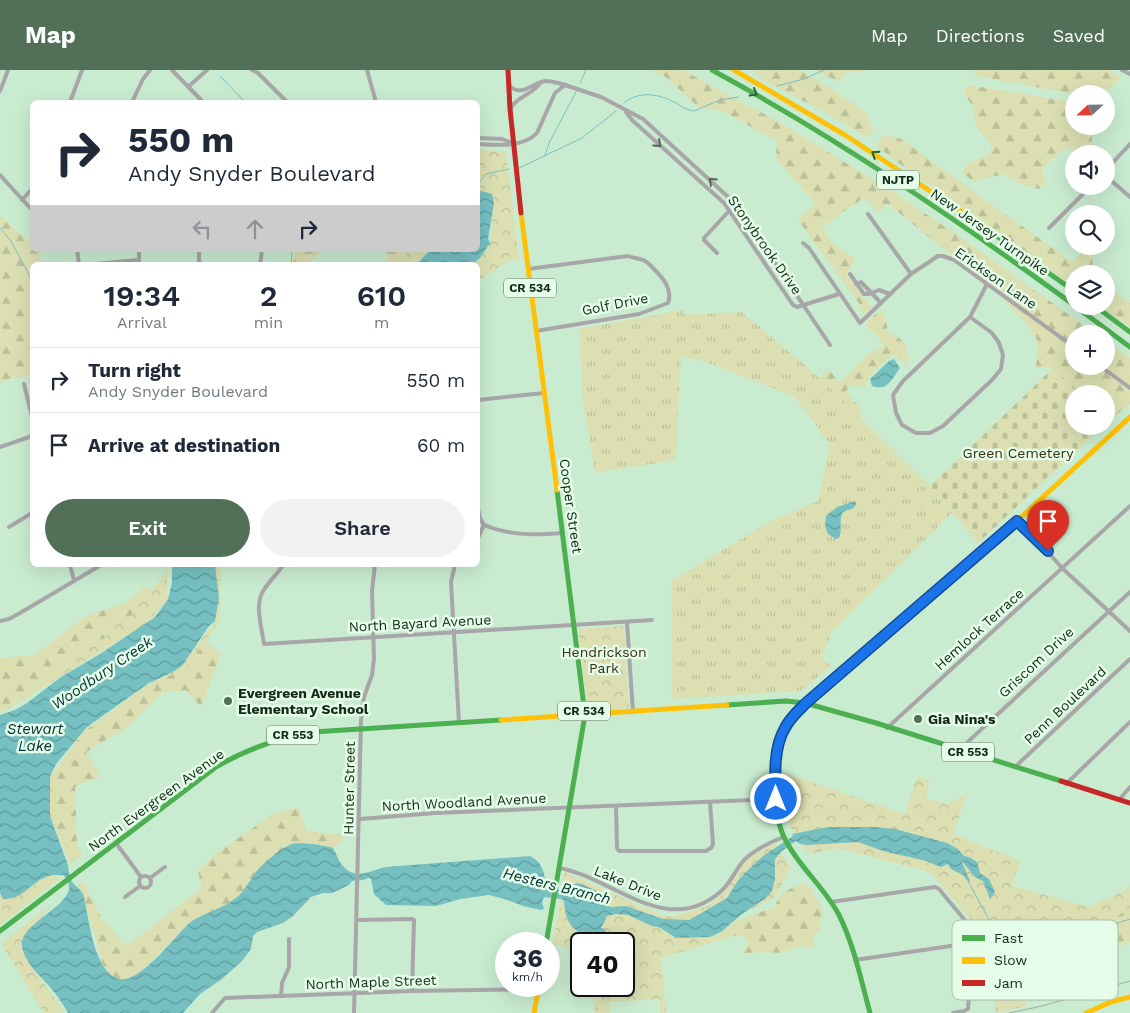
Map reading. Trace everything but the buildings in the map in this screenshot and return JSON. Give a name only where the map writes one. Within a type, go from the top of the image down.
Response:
[{"type":"main road","name":"Cooper Street","points":[[508,70],[512,143],[585,715],[548,932]]},
{"type":"main road","name":"New Jersey Turnpike","points":[[712,70],[806,123],[891,176],[1065,300]]},
{"type":"main road","name":"New Jersey Turnpike","points":[[734,70],[846,135],[942,198],[1065,285]]},
{"type":"main road","name":"New Jersey Turnpike","points":[[1086,315],[1130,347]]},
{"type":"main road","points":[[1107,315],[1130,332]]},
{"type":"main road","points":[[870,1013],[840,917],[789,846],[784,838],[776,815],[777,755],[782,735],[793,716],[806,703],[1017,521],[1129,421]]},
{"type":"main road","name":"CR 553","points":[[585,715],[786,701],[806,703],[1130,804]]},
{"type":"main road","name":"North Evergreen Avenue","points":[[0,931],[216,767],[247,750],[283,736],[361,729],[585,715]]},
{"type":"main road","points":[[534,1013],[537,997]]},
{"type":"main road","points":[[1086,1013],[1111,1002],[1130,997]]},
{"type":"street","points":[[71,100],[82,70]]},
{"type":"street","points":[[133,100],[143,79],[150,70]]},
{"type":"street","points":[[172,70],[201,100]]},
{"type":"street","points":[[188,87],[207,70]]},
{"type":"street","points":[[252,70],[258,73],[284,100]]},
{"type":"street","points":[[367,70],[375,100]]},
{"type":"street","points":[[1122,70],[1130,74]]},
{"type":"street","points":[[0,71],[8,72],[0,91]]},
{"type":"street","name":"Stonybrook Drive","points":[[508,82],[511,88],[519,91],[537,82],[547,81],[570,86],[601,97],[644,119],[737,206],[830,345]]},
{"type":"street","points":[[510,109],[513,104],[535,90],[541,82]]},
{"type":"street","points":[[480,144],[503,145],[527,141],[537,133],[555,93],[565,85],[570,86]]},
{"type":"street","name":"Stonybrook Drive","points":[[624,110],[632,120],[724,203],[789,299],[796,307],[802,305]]},
{"type":"street","points":[[480,138],[502,138],[512,143]]},
{"type":"street","points":[[1115,160],[1130,144]]},
{"type":"street","points":[[0,176],[30,208]]},
{"type":"street","points":[[1115,184],[1130,197]]},
{"type":"street","points":[[22,200],[30,191]]},
{"type":"street","points":[[1049,228],[1082,195]]},
{"type":"street","points":[[717,253],[704,238],[729,211]]},
{"type":"street","points":[[868,214],[911,274]]},
{"type":"street","points":[[802,305],[839,294],[809,248],[803,243]]},
{"type":"street","name":"Golf Drive","points":[[528,269],[628,256],[636,260],[644,260],[665,281],[669,292],[668,303],[639,314],[536,331]]},
{"type":"street","name":"Erickson Lane","points":[[839,294],[860,323],[911,274],[938,256],[943,256],[954,260],[1065,340]]},
{"type":"street","points":[[850,274],[856,284],[863,283],[870,294],[881,303]]},
{"type":"street","points":[[970,318],[992,333],[1000,343],[1003,355],[1001,369],[992,380],[943,426],[930,433],[916,433],[902,425],[896,413],[894,395],[904,380],[970,318],[987,284]]},
{"type":"street","points":[[870,294],[879,290],[890,294]]},
{"type":"street","points":[[1112,375],[1130,388]]},
{"type":"street","points":[[24,384],[30,409]]},
{"type":"street","points":[[480,400],[544,393]]},
{"type":"street","points":[[0,447],[30,437]]},
{"type":"street","name":"Hemlock Terrace","points":[[887,728],[1130,506]]},
{"type":"street","points":[[10,527],[30,514]]},
{"type":"street","points":[[480,518],[484,525],[499,532],[514,534],[563,532]]},
{"type":"street","points":[[1017,521],[1062,568],[1130,632]]},
{"type":"street","points":[[480,534],[484,525]]},
{"type":"street","points":[[71,567],[74,580]]},
{"type":"street","points":[[0,621],[20,613],[97,567]]},
{"type":"street","name":"North Bayard Avenue","points":[[281,567],[265,588],[259,601],[258,609],[265,644],[652,620]]},
{"type":"street","name":"Hunter Street","points":[[354,1013],[361,729],[364,697],[372,675],[374,638],[372,591],[375,567]]},
{"type":"street","points":[[455,567],[451,582],[459,723]]},
{"type":"street","name":"Griscom Drive","points":[[959,750],[1130,592]]},
{"type":"street","points":[[627,623],[633,712]]},
{"type":"street","name":"Penn Boulevard","points":[[1015,767],[1130,659]]},
{"type":"street","points":[[1066,784],[1130,722]]},
{"type":"street","points":[[1119,800],[1130,787]]},
{"type":"street","name":"North Woodland Avenue","points":[[360,819],[435,812],[776,799]]},
{"type":"street","points":[[616,806],[617,848],[620,851],[706,851],[713,844],[710,802]]},
{"type":"street","name":"Lake Drive","points":[[559,868],[596,881],[626,896],[672,910],[696,906],[718,895],[745,859],[764,846],[784,838]]},
{"type":"street","points":[[116,842],[141,877]]},
{"type":"street","points":[[150,878],[165,867]]},
{"type":"street","points":[[141,877],[150,878]]},
{"type":"street","points":[[140,886],[139,881],[141,877]]},
{"type":"street","points":[[140,886],[143,888],[148,887],[150,878]]},
{"type":"street","points":[[125,897],[140,886]]},
{"type":"street","points":[[831,902],[935,887],[964,920]]},
{"type":"street","points":[[357,920],[414,920],[412,991]]},
{"type":"street","points":[[281,996],[282,983],[289,967],[289,939]]},
{"type":"street","points":[[855,960],[952,946]]},
{"type":"street","name":"North Maple Street","points":[[212,1013],[225,998],[495,989]]},
{"type":"street","points":[[953,1013],[968,1009],[969,1000]]},
{"type":"green space","points":[[650,70],[683,70],[779,122],[887,188],[953,232],[1065,312],[1065,315],[1069,315],[1083,325],[1065,325],[1065,375],[1115,375],[1115,347],[1130,358],[1130,404],[1115,416],[1115,385],[1072,385],[1053,368],[1036,368],[1038,341],[1024,321],[1009,306],[999,292],[888,204],[877,213],[865,197],[822,227],[835,246],[856,259],[846,274],[872,308],[862,315],[858,302],[798,220],[815,203],[776,159],[777,141],[724,112],[698,107],[666,77]]},
{"type":"green space","points":[[754,70],[799,70],[832,89],[868,114],[869,122],[874,128],[870,136],[866,137],[821,110],[761,79]]},
{"type":"green space","points":[[814,70],[872,70],[845,73],[840,82]]},
{"type":"green space","points":[[971,70],[1108,70],[1121,77],[1113,85],[1065,85],[1065,92],[976,76]]},
{"type":"green space","points":[[968,85],[1065,101],[1065,135],[1091,135],[1093,145],[1065,145],[1065,149],[1046,164],[1042,173],[1047,182],[1039,189],[1022,185],[1004,174],[973,181],[962,173],[966,165],[989,154],[992,145],[976,127],[973,107],[964,93]]},
{"type":"green space","points":[[886,135],[901,139],[1072,262],[1079,255],[1089,255],[1093,257],[1093,265],[1065,265],[1065,281],[897,162],[878,147],[878,142]]},
{"type":"green space","points":[[480,149],[506,152],[519,260],[507,262],[480,280],[480,262],[476,262],[491,244],[493,196],[480,192]]},
{"type":"green space","points":[[0,216],[30,242],[30,252],[42,252],[39,262],[30,262],[30,375],[5,380],[0,385]]},
{"type":"green space","points":[[294,252],[320,252],[310,262],[292,262]]},
{"type":"green space","points":[[388,252],[407,252],[402,262],[386,262]]},
{"type":"green space","points":[[407,252],[427,252],[419,262],[402,262]]},
{"type":"green space","points":[[1115,292],[1130,303],[1130,327],[1113,315],[1115,315]]},
{"type":"green space","points":[[683,310],[685,315],[742,312],[820,378],[930,486],[952,513],[832,632],[822,658],[831,666],[801,691],[671,699],[671,581],[771,521],[818,501],[830,444],[795,397],[707,362],[681,356],[676,460],[595,473],[583,402],[579,329]]},
{"type":"green space","points":[[880,310],[885,316],[888,331],[903,341],[907,349],[908,367],[894,354],[874,371],[864,386],[851,385],[846,391],[862,410],[859,417],[820,378],[829,369],[839,382],[869,353],[884,347],[879,338],[865,324]]},
{"type":"green space","name":"Green Cemetery","points":[[1053,368],[1072,385],[1065,385],[1065,435],[1093,435],[978,543],[930,486]]},
{"type":"green space","points":[[165,567],[167,567],[167,601],[146,624],[0,714],[88,642],[105,638],[111,621],[131,616],[140,596],[152,590],[166,572]]},
{"type":"green space","points":[[215,567],[221,567],[220,620],[186,668],[146,686],[182,666],[215,621]]},
{"type":"green space","points":[[143,587],[152,590],[140,596],[131,616],[111,621],[105,638],[88,642],[0,713],[0,658],[35,655],[84,617],[128,602]]},
{"type":"green space","name":"Hendrickson Park","points":[[624,627],[629,708],[594,711],[587,704],[578,629]]},
{"type":"green space","points":[[205,641],[221,654],[201,707],[186,690],[162,693],[126,728],[86,752],[100,776],[75,787],[77,846],[83,854],[70,864],[50,816],[50,777],[82,733],[146,686],[186,668]]},
{"type":"green space","points":[[788,774],[905,814],[917,777],[930,780],[926,799],[949,803],[967,794],[953,834],[1020,861],[1012,886],[1088,907],[1120,893],[1130,886],[1130,908],[1110,920],[971,920],[930,872],[838,848],[808,854],[788,822]]},
{"type":"green space","points":[[299,807],[306,831],[346,835],[334,848],[322,845],[292,844],[285,848],[265,862],[247,887],[236,898],[190,923],[133,978],[125,980],[115,978],[109,973],[103,965],[78,884],[83,881],[102,919],[126,946],[202,888],[198,871],[215,854],[273,814]]},
{"type":"green space","points":[[775,843],[791,867],[775,897],[744,913],[716,934],[712,943],[661,958],[666,1013],[660,1013],[660,999],[610,1002],[610,1013],[594,1013],[595,997],[635,997],[635,932],[570,932],[570,949],[560,946],[560,932],[555,932],[561,901],[564,872],[664,916],[676,916],[708,906],[725,892],[745,860]]},
{"type":"green space","points":[[54,875],[62,877],[0,925],[0,893],[3,898],[18,896],[40,880]]},
{"type":"green space","points":[[803,883],[810,887],[822,907],[821,930],[813,935],[815,944],[808,948],[801,946],[782,953],[742,953],[749,942],[741,934],[714,942],[718,935],[732,924],[775,907],[782,894]]},
{"type":"green space","points":[[57,901],[22,938],[34,970],[65,1013],[44,1013],[1,943]]},
{"type":"green space","points":[[1130,908],[1130,942],[1118,947],[1118,920],[1110,920]]},
{"type":"green space","points":[[995,1000],[1025,1000],[1027,1006],[995,1013]]},
{"type":"water","points":[[480,191],[492,194],[494,203],[488,239],[491,244],[480,258],[475,262],[419,262],[428,252],[480,252]]},
{"type":"water","points":[[894,359],[900,368],[889,383],[882,387],[872,386],[870,379],[889,361]]},
{"type":"water","points":[[855,501],[856,504],[853,508],[843,512],[839,538],[836,539],[828,534],[825,526],[826,516],[837,507]]},
{"type":"water","name":"Stewart Lake","points":[[172,567],[215,567],[219,598],[215,621],[209,626],[182,666],[149,683],[87,727],[56,764],[50,777],[50,816],[68,865],[69,874],[73,883],[83,895],[97,952],[107,971],[114,977],[123,979],[134,976],[144,969],[192,921],[236,898],[267,860],[296,843],[333,848],[343,866],[358,874],[386,867],[530,856],[538,861],[546,885],[551,888],[564,891],[577,883],[595,890],[605,904],[610,907],[626,906],[663,919],[690,920],[727,898],[739,879],[748,870],[763,856],[793,836],[792,834],[828,827],[875,827],[895,829],[947,843],[958,849],[964,856],[977,862],[980,873],[989,879],[995,892],[990,899],[983,881],[975,877],[961,860],[970,881],[969,883],[963,875],[951,869],[948,864],[941,867],[858,842],[807,845],[796,841],[782,851],[775,859],[775,879],[772,891],[766,898],[742,914],[721,932],[710,937],[676,938],[659,927],[652,926],[628,915],[616,914],[607,916],[601,927],[605,932],[580,932],[569,922],[562,899],[544,897],[542,902],[544,909],[541,910],[489,895],[460,899],[436,906],[386,905],[374,894],[371,879],[369,878],[352,881],[349,885],[332,893],[323,893],[311,897],[293,916],[283,923],[257,932],[253,936],[251,949],[242,961],[222,979],[200,994],[183,1013],[68,1013],[55,993],[30,964],[22,947],[23,939],[27,932],[65,897],[69,890],[68,882],[64,875],[51,875],[17,896],[3,899],[0,893],[0,715],[15,710],[27,703],[61,677],[100,654],[155,617],[168,599],[172,582]]},
{"type":"waterway","points":[[580,83],[586,70]]},
{"type":"waterway","name":"Woodbury Creek","points":[[777,86],[804,79],[824,70]]},
{"type":"waterway","points":[[220,76],[243,100]]},
{"type":"waterway","points":[[545,155],[549,143],[576,92]]},
{"type":"waterway","name":"Woodbury Creek","points":[[624,103],[636,96],[650,95],[663,97],[694,111],[720,100],[739,97]]},
{"type":"waterway","name":"Woodbury Creek","points":[[519,168],[582,138],[616,111]]},
{"type":"waterway","name":"Woodbury Creek","points":[[480,182],[486,174],[509,169]]},
{"type":"waterway","points":[[0,228],[11,241],[30,276]]},
{"type":"waterway","points":[[291,262],[292,252]]},
{"type":"waterway","name":"Hesters Branch","points":[[969,883],[989,920]]},
{"type":"waterway","name":"Hesters Branch","points":[[1118,923],[1130,919]]},
{"type":"railway","points":[[1118,984],[1130,981]]},
{"type":"railway","points":[[1009,1013],[1063,1000]]},
{"type":"traffic: fast","points":[[712,70],[852,152],[942,211],[1065,299]]},
{"type":"traffic: fast","points":[[971,218],[1065,285]]},
{"type":"traffic: fast","points":[[1087,315],[1130,347]]},
{"type":"traffic: fast","points":[[1107,315],[1130,332]]},
{"type":"traffic: fast","points":[[548,932],[585,715],[557,490]]},
{"type":"traffic: fast","points":[[867,650],[809,698],[790,719],[779,743],[775,789],[783,835],[798,860],[827,896],[839,915],[853,950],[870,1013]]},
{"type":"traffic: fast","points":[[727,705],[786,701],[805,703],[876,723],[1061,781]]},
{"type":"traffic: fast","points":[[0,931],[216,767],[251,750],[287,737],[313,732],[501,720]]},
{"type":"traffic: slow","points":[[734,70],[845,135],[971,218]]},
{"type":"traffic: slow","points":[[521,213],[557,490]]},
{"type":"traffic: slow","points":[[867,650],[1005,532],[1130,417]]},
{"type":"traffic: slow","points":[[501,720],[727,705]]},
{"type":"traffic: slow","points":[[534,1013],[537,997]]},
{"type":"traffic: slow","points":[[1086,1013],[1111,1002],[1130,997]]},
{"type":"traffic: jam","points":[[508,70],[510,109],[521,213]]},
{"type":"traffic: jam","points":[[1061,781],[1130,803]]},
{"type":"place","name":"Evergreen Avenue Elementary School","points":[[228,701]]},
{"type":"place","name":"Gia Nina's","points":[[918,719]]},
{"type":"route","points":[[776,799],[777,755],[782,735],[793,716],[806,703],[1017,521],[1048,551]]}]
